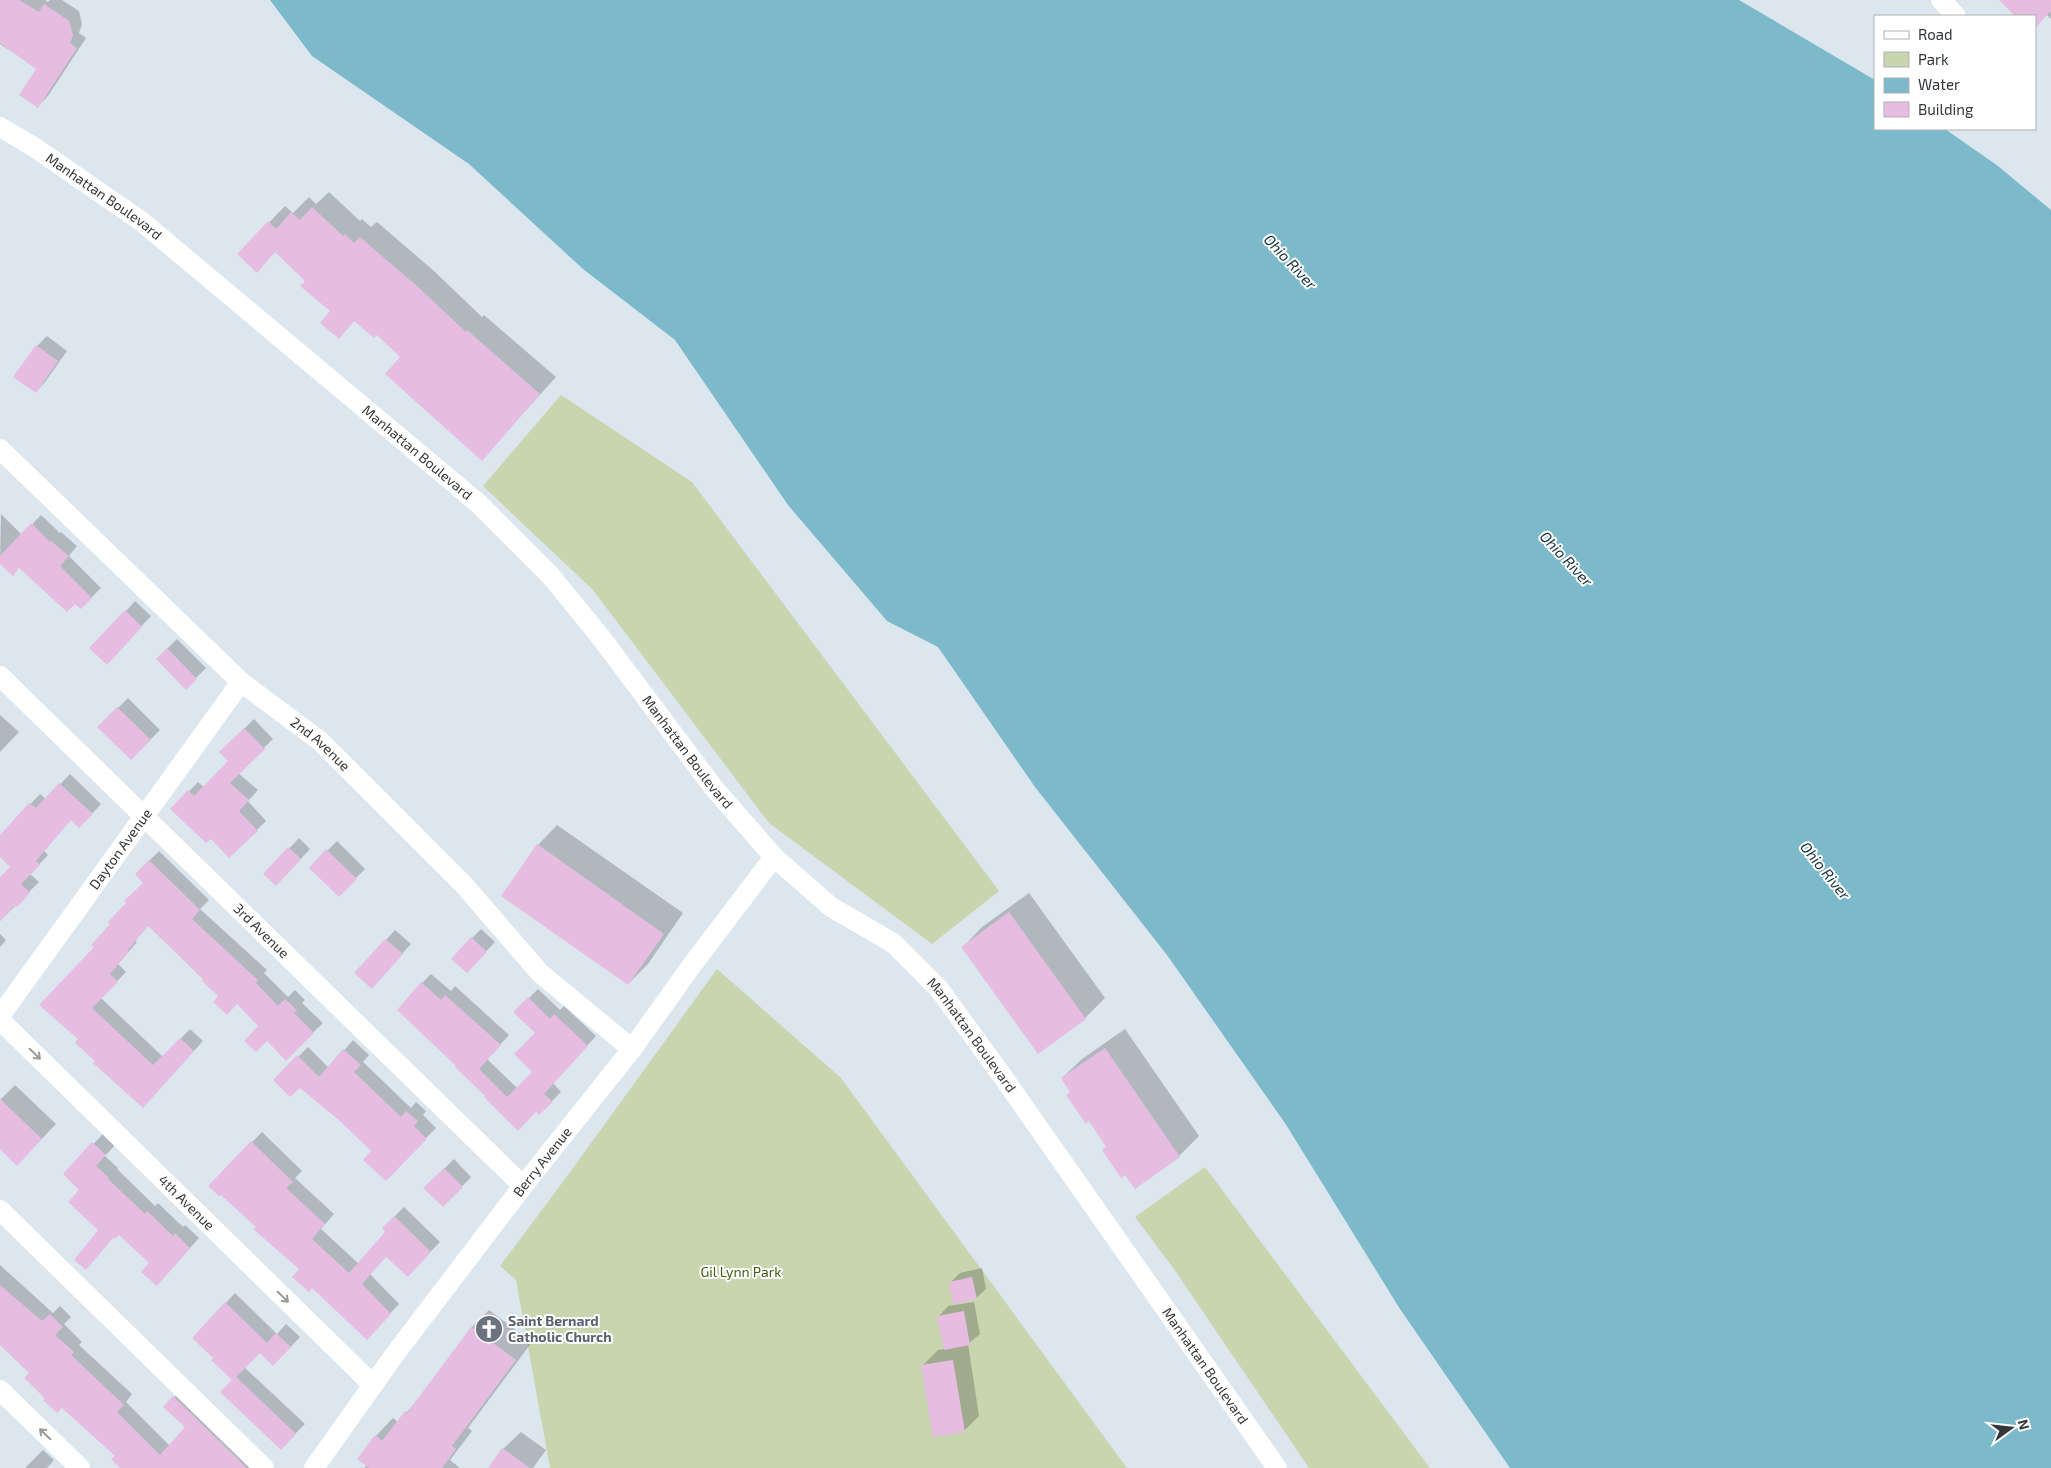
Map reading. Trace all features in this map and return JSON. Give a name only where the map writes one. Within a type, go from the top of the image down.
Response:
[{"type":"street","points":[[1941,0],[1955,15]]},
{"type":"street","name":"Manhattan Boulevard","points":[[0,127],[141,220],[479,504],[550,575],[599,635],[713,787],[774,856],[832,907],[893,944],[939,989],[1003,1077],[1277,1468]]},
{"type":"street","name":"2nd Avenue","points":[[0,449],[241,682],[320,741],[464,885],[540,973],[632,1049]]},
{"type":"street","name":"3rd Avenue","points":[[0,676],[523,1186]]},
{"type":"street","name":"Dayton Avenue","points":[[0,1016],[241,682]]},
{"type":"street","name":"Berry Avenue","points":[[314,1468],[373,1385],[523,1186],[632,1049],[774,856]]},
{"type":"street","name":"4th Avenue","points":[[0,1020],[373,1385]]},
{"type":"street","points":[[0,1210],[264,1468]]},
{"type":"street","points":[[0,1390],[80,1468]]},
{"type":"green space","points":[[561,395],[692,482],[999,891],[932,944],[769,823],[593,590],[483,486]]},
{"type":"green space","name":"Gil Lynn Park","points":[[717,969],[841,1078],[1127,1468],[550,1468],[516,1280],[500,1266]]},
{"type":"green space","points":[[1205,1167],[1430,1468],[1309,1468],[1174,1269],[1135,1217]]},
{"type":"water","name":"Ohio River","points":[[270,0],[1739,0],[1874,79],[1874,130],[1946,130],[1998,166],[2051,210],[2051,1468],[1510,1468],[1400,1309],[1285,1123],[1167,955],[1035,787],[938,647],[887,621],[788,505],[675,340],[583,269],[469,164],[312,56]]},
{"type":"building","points":[[0,0],[19,0],[39,12],[44,4],[69,21],[73,35],[70,43],[77,48],[38,108],[19,95],[36,69],[0,43]]},
{"type":"building","points":[[1999,0],[2051,0],[2051,11],[2036,27],[2036,15],[2014,15]]},
{"type":"building","points":[[312,207],[343,236],[345,234],[354,243],[360,237],[466,332],[467,330],[540,394],[482,461],[385,374],[400,357],[377,335],[374,338],[354,321],[339,339],[320,323],[330,311],[300,286],[305,281],[275,252],[257,273],[237,254],[268,221],[276,229],[291,212],[300,220]]},
{"type":"building","points":[[36,345],[58,361],[36,393],[13,377]]},
{"type":"building","points":[[31,523],[50,542],[69,556],[60,566],[92,598],[81,609],[75,604],[67,612],[19,568],[13,576],[0,564],[0,556]]},
{"type":"building","points":[[125,610],[142,627],[107,665],[89,648]]},
{"type":"building","points":[[167,648],[197,679],[186,690],[156,659]]},
{"type":"building","points":[[117,707],[151,740],[131,760],[97,727]]},
{"type":"building","points":[[244,728],[265,749],[230,783],[249,800],[239,811],[258,831],[229,858],[211,839],[206,843],[170,809],[188,790],[194,796],[228,761],[219,752]]},
{"type":"building","points":[[59,783],[93,814],[79,828],[71,820],[36,861],[40,865],[21,884],[30,893],[0,921],[0,877],[10,867],[0,857],[0,835],[29,803],[36,808]]},
{"type":"building","points":[[537,844],[664,934],[628,985],[501,896]]},
{"type":"building","points":[[288,847],[301,859],[276,886],[263,874]]},
{"type":"building","points":[[326,849],[357,879],[339,897],[309,868]]},
{"type":"building","points":[[149,860],[200,910],[192,919],[258,980],[256,983],[278,1006],[285,999],[297,1010],[294,1013],[314,1033],[286,1061],[267,1041],[256,1052],[244,1041],[258,1026],[237,1004],[227,1015],[213,1002],[218,996],[202,981],[203,979],[148,926],[110,974],[118,982],[92,1008],[153,1065],[180,1038],[194,1051],[143,1108],[93,1063],[95,1061],[75,1043],[78,1039],[39,1005],[94,947],[91,945],[110,924],[108,922],[126,903],[124,901],[143,883],[135,874]]},
{"type":"building","points":[[1009,912],[1086,1019],[1038,1054],[961,947]]},
{"type":"building","points":[[471,937],[487,952],[467,973],[451,959]]},
{"type":"building","points":[[385,939],[403,954],[372,989],[354,973]]},
{"type":"building","points":[[421,982],[441,1000],[445,995],[501,1045],[479,1069],[507,1097],[532,1072],[514,1054],[535,1033],[513,1012],[528,997],[550,1019],[554,1014],[588,1046],[544,1094],[553,1102],[539,1115],[536,1112],[518,1131],[456,1066],[397,1010]]},
{"type":"building","points":[[1105,1048],[1180,1157],[1135,1189],[1125,1175],[1121,1178],[1102,1150],[1106,1147],[1089,1121],[1086,1124],[1066,1095],[1070,1092],[1061,1078]]},
{"type":"building","points":[[343,1049],[361,1065],[354,1072],[401,1117],[406,1111],[418,1121],[414,1126],[427,1139],[386,1181],[363,1160],[371,1151],[341,1122],[300,1088],[290,1097],[273,1080],[297,1055],[319,1077]]},
{"type":"building","points":[[0,1099],[42,1139],[17,1166],[0,1149]]},
{"type":"building","points":[[251,1141],[293,1182],[286,1188],[325,1224],[312,1239],[349,1273],[385,1232],[382,1228],[394,1216],[431,1252],[408,1277],[386,1257],[362,1284],[391,1314],[367,1340],[312,1288],[309,1292],[292,1277],[299,1269],[253,1229],[256,1227],[221,1195],[219,1196],[208,1186]]},
{"type":"building","points":[[92,1142],[106,1155],[96,1166],[108,1179],[145,1214],[147,1211],[173,1236],[175,1233],[190,1248],[157,1286],[141,1272],[149,1263],[119,1235],[115,1239],[113,1238],[86,1270],[74,1260],[98,1230],[68,1202],[79,1190],[63,1174]]},
{"type":"building","points":[[444,1168],[463,1187],[443,1207],[423,1188]]},
{"type":"building","points":[[972,1277],[977,1299],[953,1304],[949,1282]]},
{"type":"building","points":[[0,1285],[42,1321],[50,1314],[63,1327],[55,1335],[74,1352],[71,1355],[124,1405],[117,1412],[160,1455],[185,1427],[163,1407],[173,1396],[247,1468],[120,1468],[111,1459],[115,1456],[62,1408],[57,1413],[43,1400],[45,1398],[24,1378],[29,1373],[0,1345]]},
{"type":"building","points":[[225,1302],[267,1343],[276,1333],[291,1347],[273,1366],[260,1353],[236,1377],[296,1434],[281,1450],[220,1392],[232,1380],[192,1338]]},
{"type":"building","points":[[964,1311],[970,1345],[944,1350],[937,1316]]},
{"type":"building","points":[[471,1327],[516,1360],[452,1446],[456,1449],[442,1468],[369,1468],[357,1459],[375,1435],[382,1441],[405,1411],[407,1413]]},
{"type":"building","points":[[953,1360],[965,1432],[933,1437],[921,1365]]},
{"type":"building","points":[[502,1448],[530,1468],[488,1468]]},
{"type":"place","name":"Saint Bernard Catholic Church","points":[[489,1329]]}]
